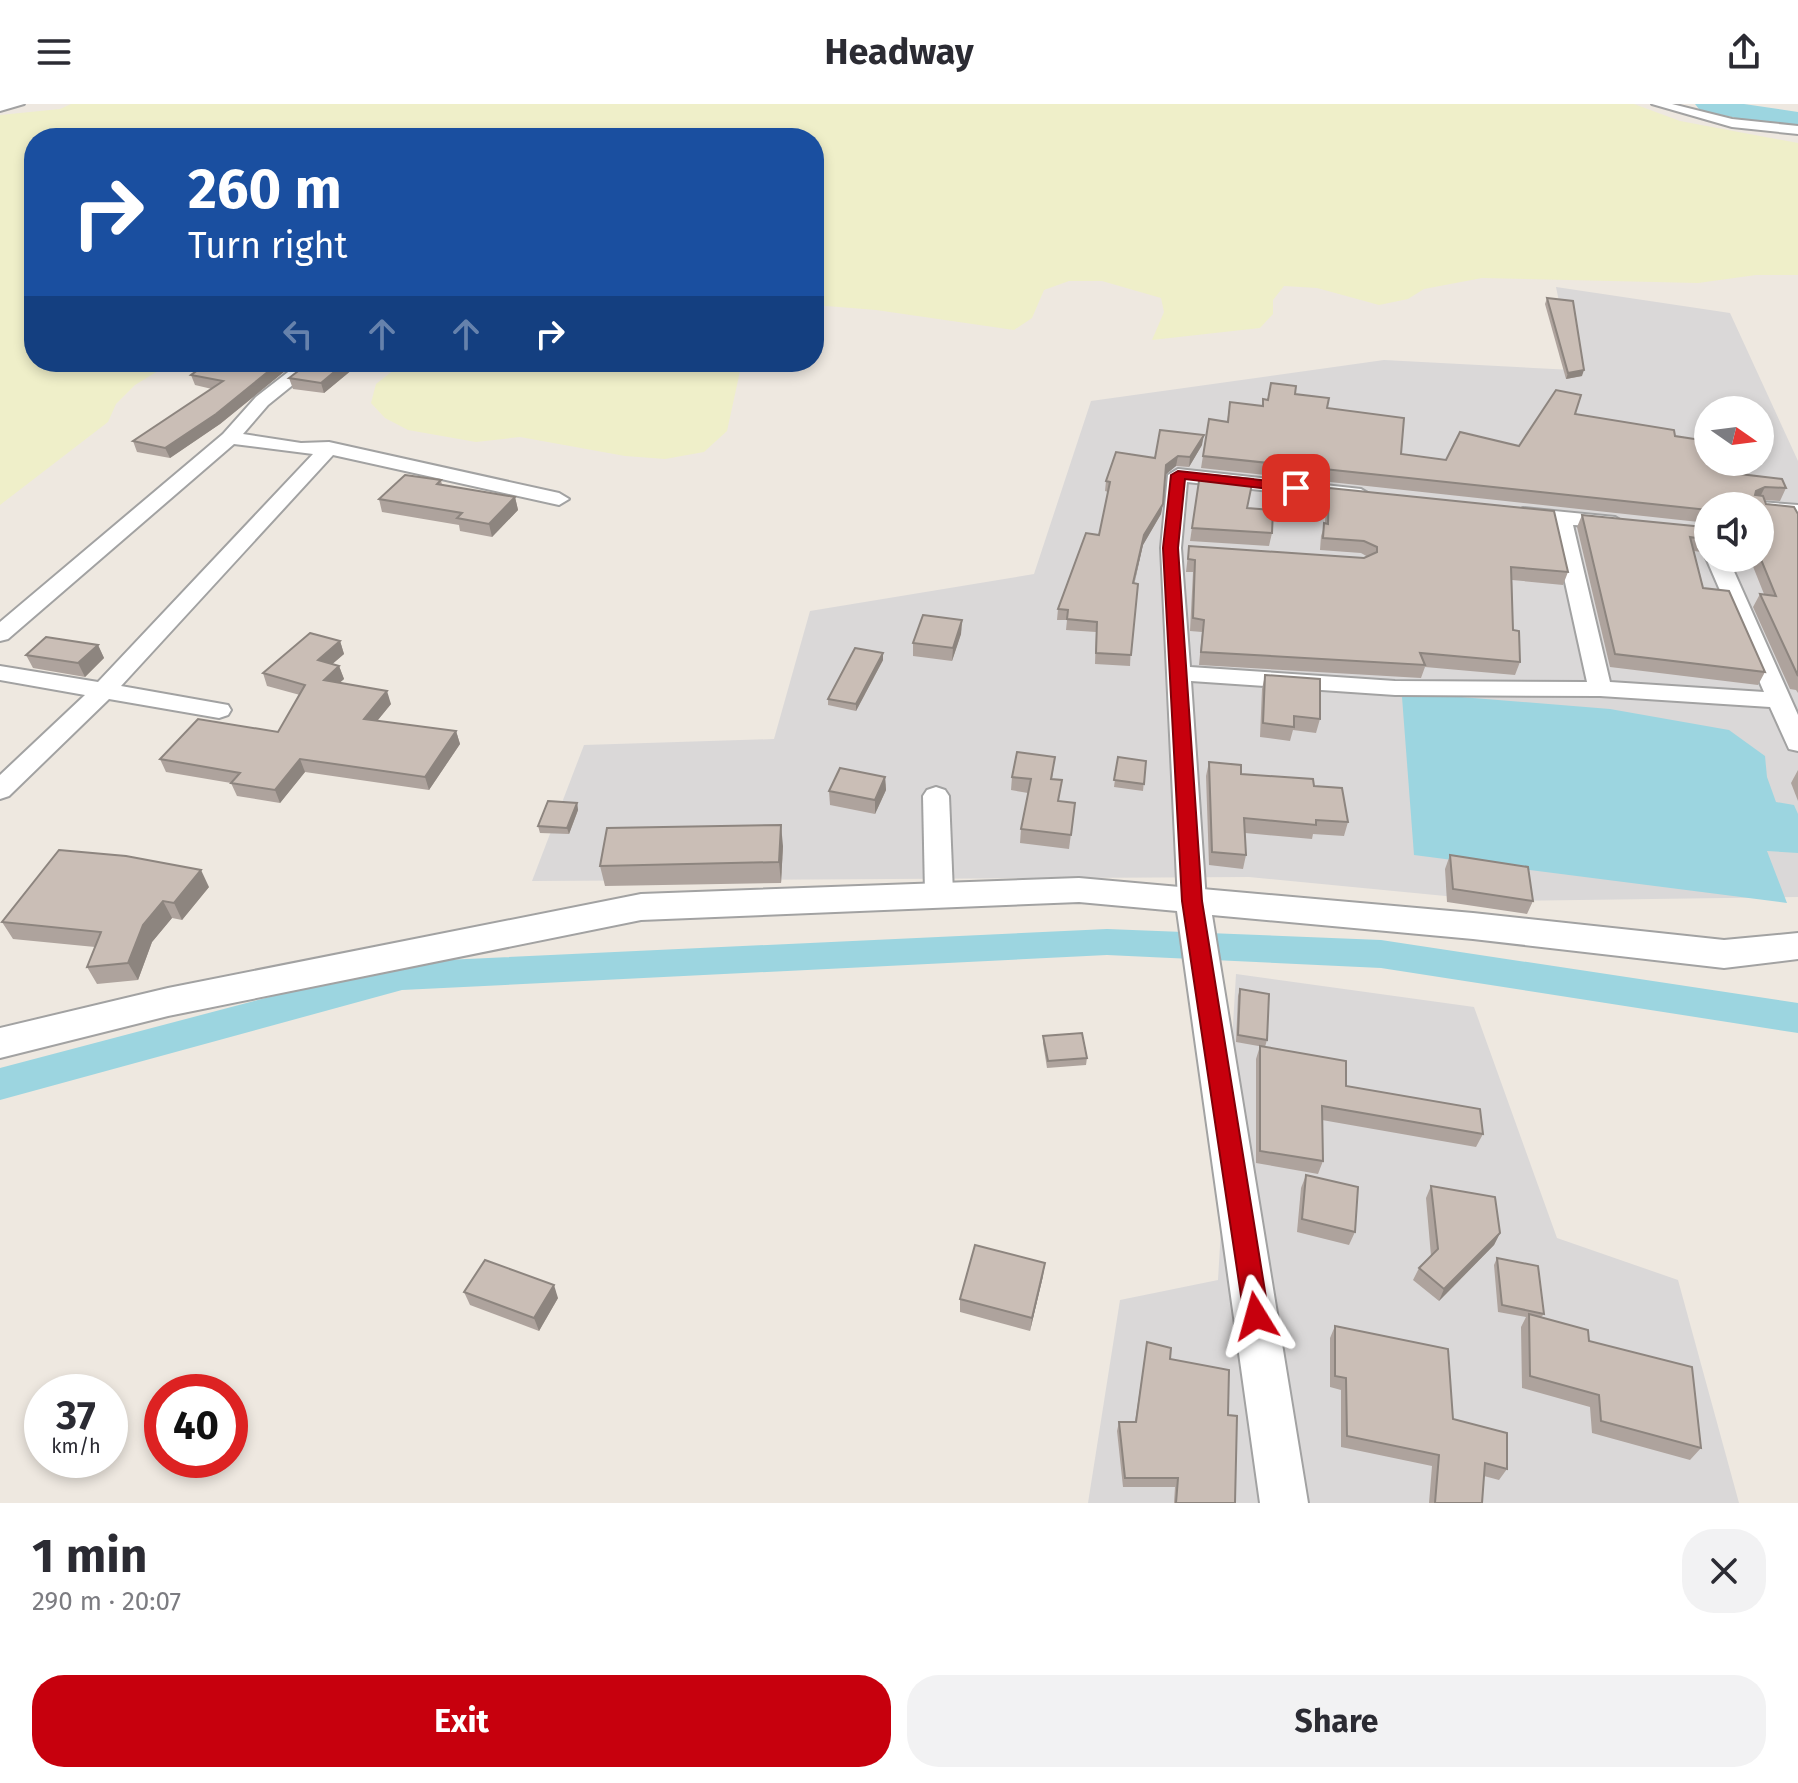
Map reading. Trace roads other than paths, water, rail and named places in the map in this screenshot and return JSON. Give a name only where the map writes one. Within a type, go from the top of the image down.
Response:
[{"type":"street","points":[[0,107],[18,104]]},
{"type":"street","points":[[1658,104],[1732,123],[1798,130]]},
{"type":"street","points":[[0,634],[230,438],[262,401],[299,372]]},
{"type":"street","points":[[230,438],[301,449],[329,448],[559,499]]},
{"type":"street","points":[[0,790],[103,691],[329,448]]},
{"type":"street","points":[[1284,1503],[1194,911],[1179,673],[1178,475],[1377,497]]},
{"type":"street","points":[[1774,509],[1798,511]]},
{"type":"street","points":[[1500,511],[1634,525]]},
{"type":"street","points":[[1561,518],[1600,689]]},
{"type":"street","points":[[1723,572],[1798,743]]},
{"type":"street","points":[[0,673],[219,710]]},
{"type":"street","points":[[1179,673],[1395,688],[1600,689],[1777,700]]},
{"type":"street","points":[[936,796],[939,893]]},
{"type":"street","points":[[0,1043],[168,1002],[641,907],[939,893],[1079,890],[1194,911],[1473,926],[1724,954],[1798,946]]},
{"type":"water","points":[[1423,694],[1610,709],[1729,730],[1765,756],[1767,777],[1776,802],[1794,805],[1798,814],[1798,853],[1767,851],[1787,903],[1414,855],[1402,697]]},
{"type":"waterway","points":[[1708,104],[1783,120],[1798,120]]},
{"type":"waterway","points":[[0,1084],[402,976],[1107,942],[1381,954],[1798,1018]]}]
